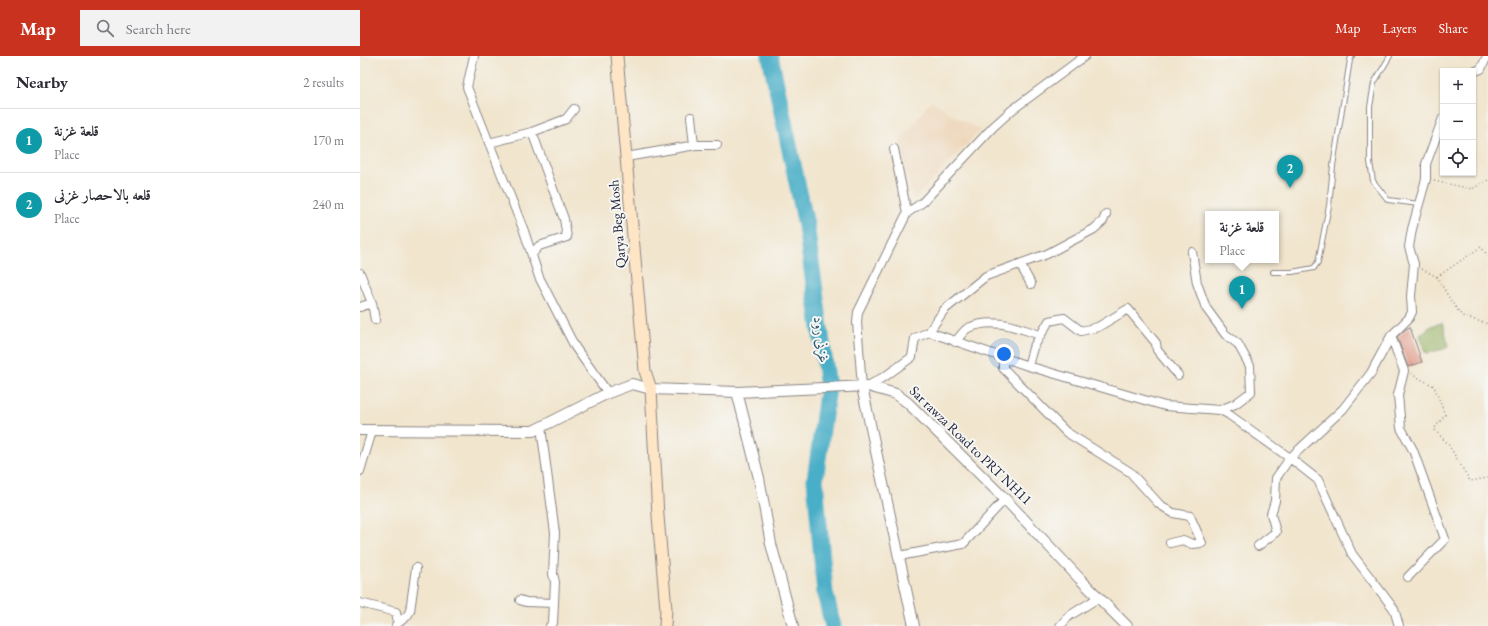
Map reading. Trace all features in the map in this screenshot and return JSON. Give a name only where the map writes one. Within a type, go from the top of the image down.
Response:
[{"type":"main road","name":"Qarya Beg Mosh","points":[[617,56],[644,371],[651,389]]},
{"type":"main road","points":[[651,389],[658,516],[666,609],[665,626]]},
{"type":"street","points":[[474,56],[468,87],[532,254],[539,277],[575,346],[608,393]]},
{"type":"street","points":[[914,626],[861,387],[857,322],[858,312],[907,213],[923,202],[1012,110],[1085,56]]},
{"type":"street","points":[[1476,71],[1481,69],[1487,56]]},
{"type":"street","points":[[489,143],[532,132],[566,119],[574,109]]},
{"type":"street","points":[[691,117],[694,145]]},
{"type":"street","points":[[1258,546],[1276,532],[1271,514],[1276,501],[1276,478],[1290,458],[1343,409],[1371,373],[1391,336],[1409,318],[1412,312],[1411,296],[1414,264],[1409,247],[1412,229],[1426,179],[1426,164],[1440,126]]},
{"type":"street","points":[[532,132],[564,219],[567,237],[539,246],[532,254]]},
{"type":"street","points":[[626,157],[694,145],[717,145]]},
{"type":"street","points":[[894,149],[907,213]]},
{"type":"street","points":[[861,387],[887,375],[912,356],[914,338],[929,332],[944,310],[986,276],[1047,254],[1094,229],[1102,221],[1106,214]]},
{"type":"street","points":[[929,332],[1028,366],[1165,406],[1220,410],[1235,404],[1251,392],[1250,366],[1238,344],[1225,334],[1206,308],[1197,283],[1192,252]]},
{"type":"street","points":[[1020,264],[1031,284]]},
{"type":"street","points":[[360,273],[372,303],[375,320]]},
{"type":"street","points":[[360,307],[372,303]]},
{"type":"street","points":[[1028,366],[1033,348],[1049,321],[1064,318],[1081,331],[1098,327],[1128,309],[1156,343],[1157,350],[1178,376]]},
{"type":"street","points":[[955,342],[967,329],[997,323],[1003,323],[1040,335]]},
{"type":"street","points":[[1391,336],[1404,371],[1398,395],[1400,428],[1413,450],[1445,539],[1408,577]]},
{"type":"street","points":[[1003,358],[1003,368],[1049,412],[1066,432],[1130,472],[1159,504],[1173,513],[1190,516],[1202,543],[1192,544],[1183,540],[1170,543]]},
{"type":"street","name":"Sar rawza Road to PRT NH11","points":[[360,430],[533,430],[608,393],[632,384],[651,389],[737,392],[861,387],[896,394],[1005,499],[1098,598],[1127,626]]},
{"type":"street","points":[[737,392],[759,478],[771,544],[793,626]]},
{"type":"street","points":[[1220,410],[1290,458],[1318,480],[1352,554],[1394,609],[1399,626]]},
{"type":"street","points":[[540,426],[555,533],[553,623],[550,626]]},
{"type":"street","points":[[360,471],[372,431]]},
{"type":"street","points":[[899,556],[963,544],[1005,499]]},
{"type":"street","points":[[396,624],[407,616],[410,611],[416,568]]},
{"type":"street","points":[[1060,626],[1069,616],[1098,598]]},
{"type":"street","points":[[520,600],[526,602],[554,603]]},
{"type":"street","points":[[360,603],[396,612],[396,624]]},
{"type":"lane","points":[[1273,272],[1292,272],[1314,268],[1318,262],[1329,206],[1333,166],[1350,60],[1352,56]]},
{"type":"lane","points":[[1390,56],[1374,83],[1370,107],[1370,162],[1373,181],[1388,200],[1419,204]]},
{"type":"path","points":[[1426,179],[1472,189],[1488,180]]},
{"type":"path","points":[[1437,277],[1481,247],[1488,256]]},
{"type":"path","points":[[1414,264],[1437,277],[1462,316],[1488,324]]},
{"type":"path","points":[[1404,371],[1434,386],[1445,415],[1434,429],[1448,444],[1470,481],[1488,478]]},
{"type":"shaded area","points":[[932,100],[950,114],[980,130],[913,200],[900,142]]},
{"type":"green space","points":[[1442,323],[1449,345],[1447,348],[1428,353],[1425,352],[1420,335],[1431,326]]},
{"type":"building","points":[[1410,327],[1422,362],[1408,367],[1397,337]]},
{"type":"waterway","name":"غزنی رود","points":[[770,56],[806,225],[828,387],[815,480],[825,593],[833,626]]},
{"type":"place","name":"قلعه بالاحصار غزنی","points":[[1290,188]]},
{"type":"place","name":"قلعة غزنة","points":[[1242,309]]}]
